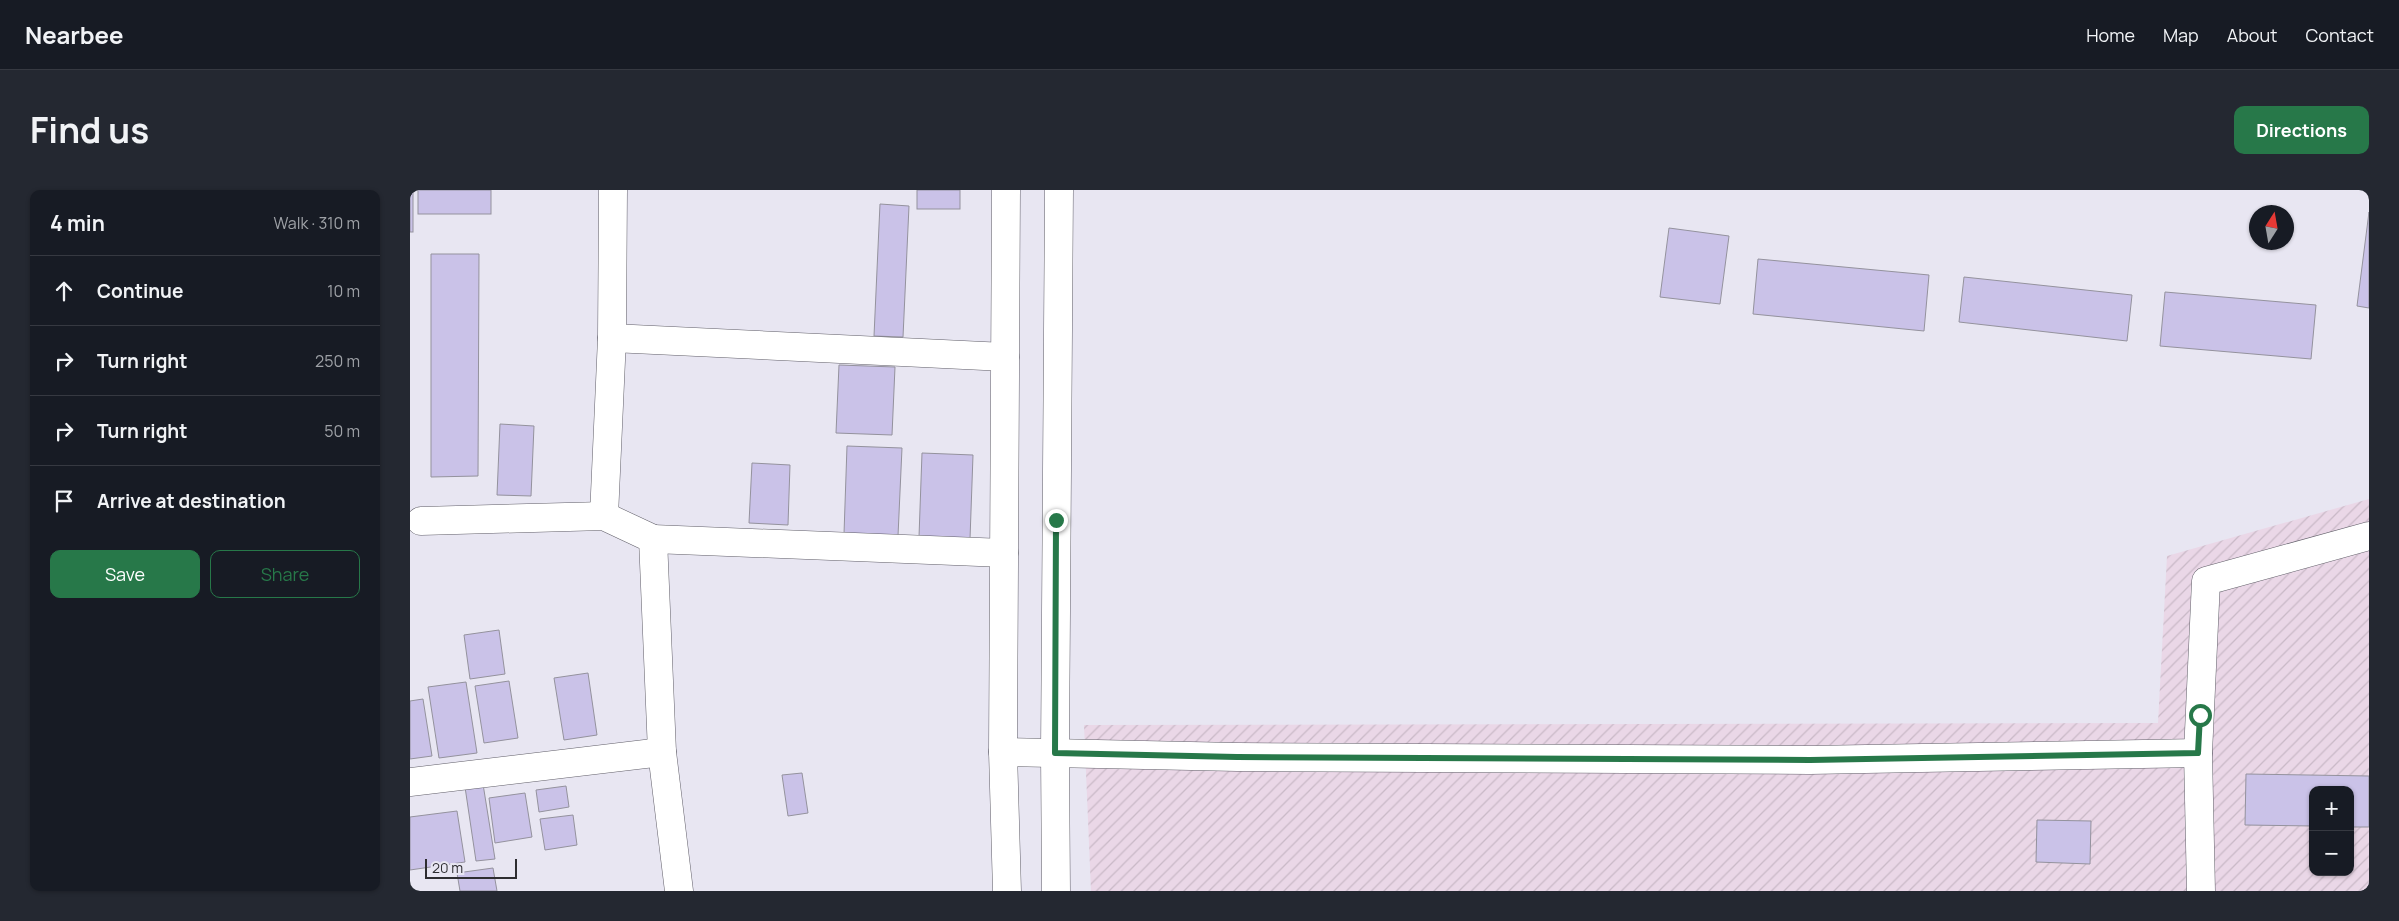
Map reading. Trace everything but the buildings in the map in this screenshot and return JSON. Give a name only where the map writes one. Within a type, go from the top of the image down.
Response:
[{"type":"street","points":[[604,516],[612,338],[613,190]]},
{"type":"street","points":[[1006,190],[1003,752],[1008,891]]},
{"type":"street","points":[[1056,891],[1055,753],[1059,190]]},
{"type":"street","points":[[612,338],[1005,357]]},
{"type":"street","points":[[421,521],[604,516],[653,539],[1004,553]]},
{"type":"street","points":[[2201,891],[2198,753],[2206,581],[2369,536]]},
{"type":"street","points":[[653,539],[662,752],[679,891]]},
{"type":"street","points":[[410,782],[662,752]]},
{"type":"street","points":[[1003,752],[1237,757],[1810,760],[2198,753]]},
{"type":"shaded area","points":[[2369,499],[2369,891],[1091,891],[1084,725],[2158,723],[2167,556]]},
{"type":"route","points":[[1056,520],[1055,753],[1237,757],[1810,760],[2198,753],[2200,715]]}]
